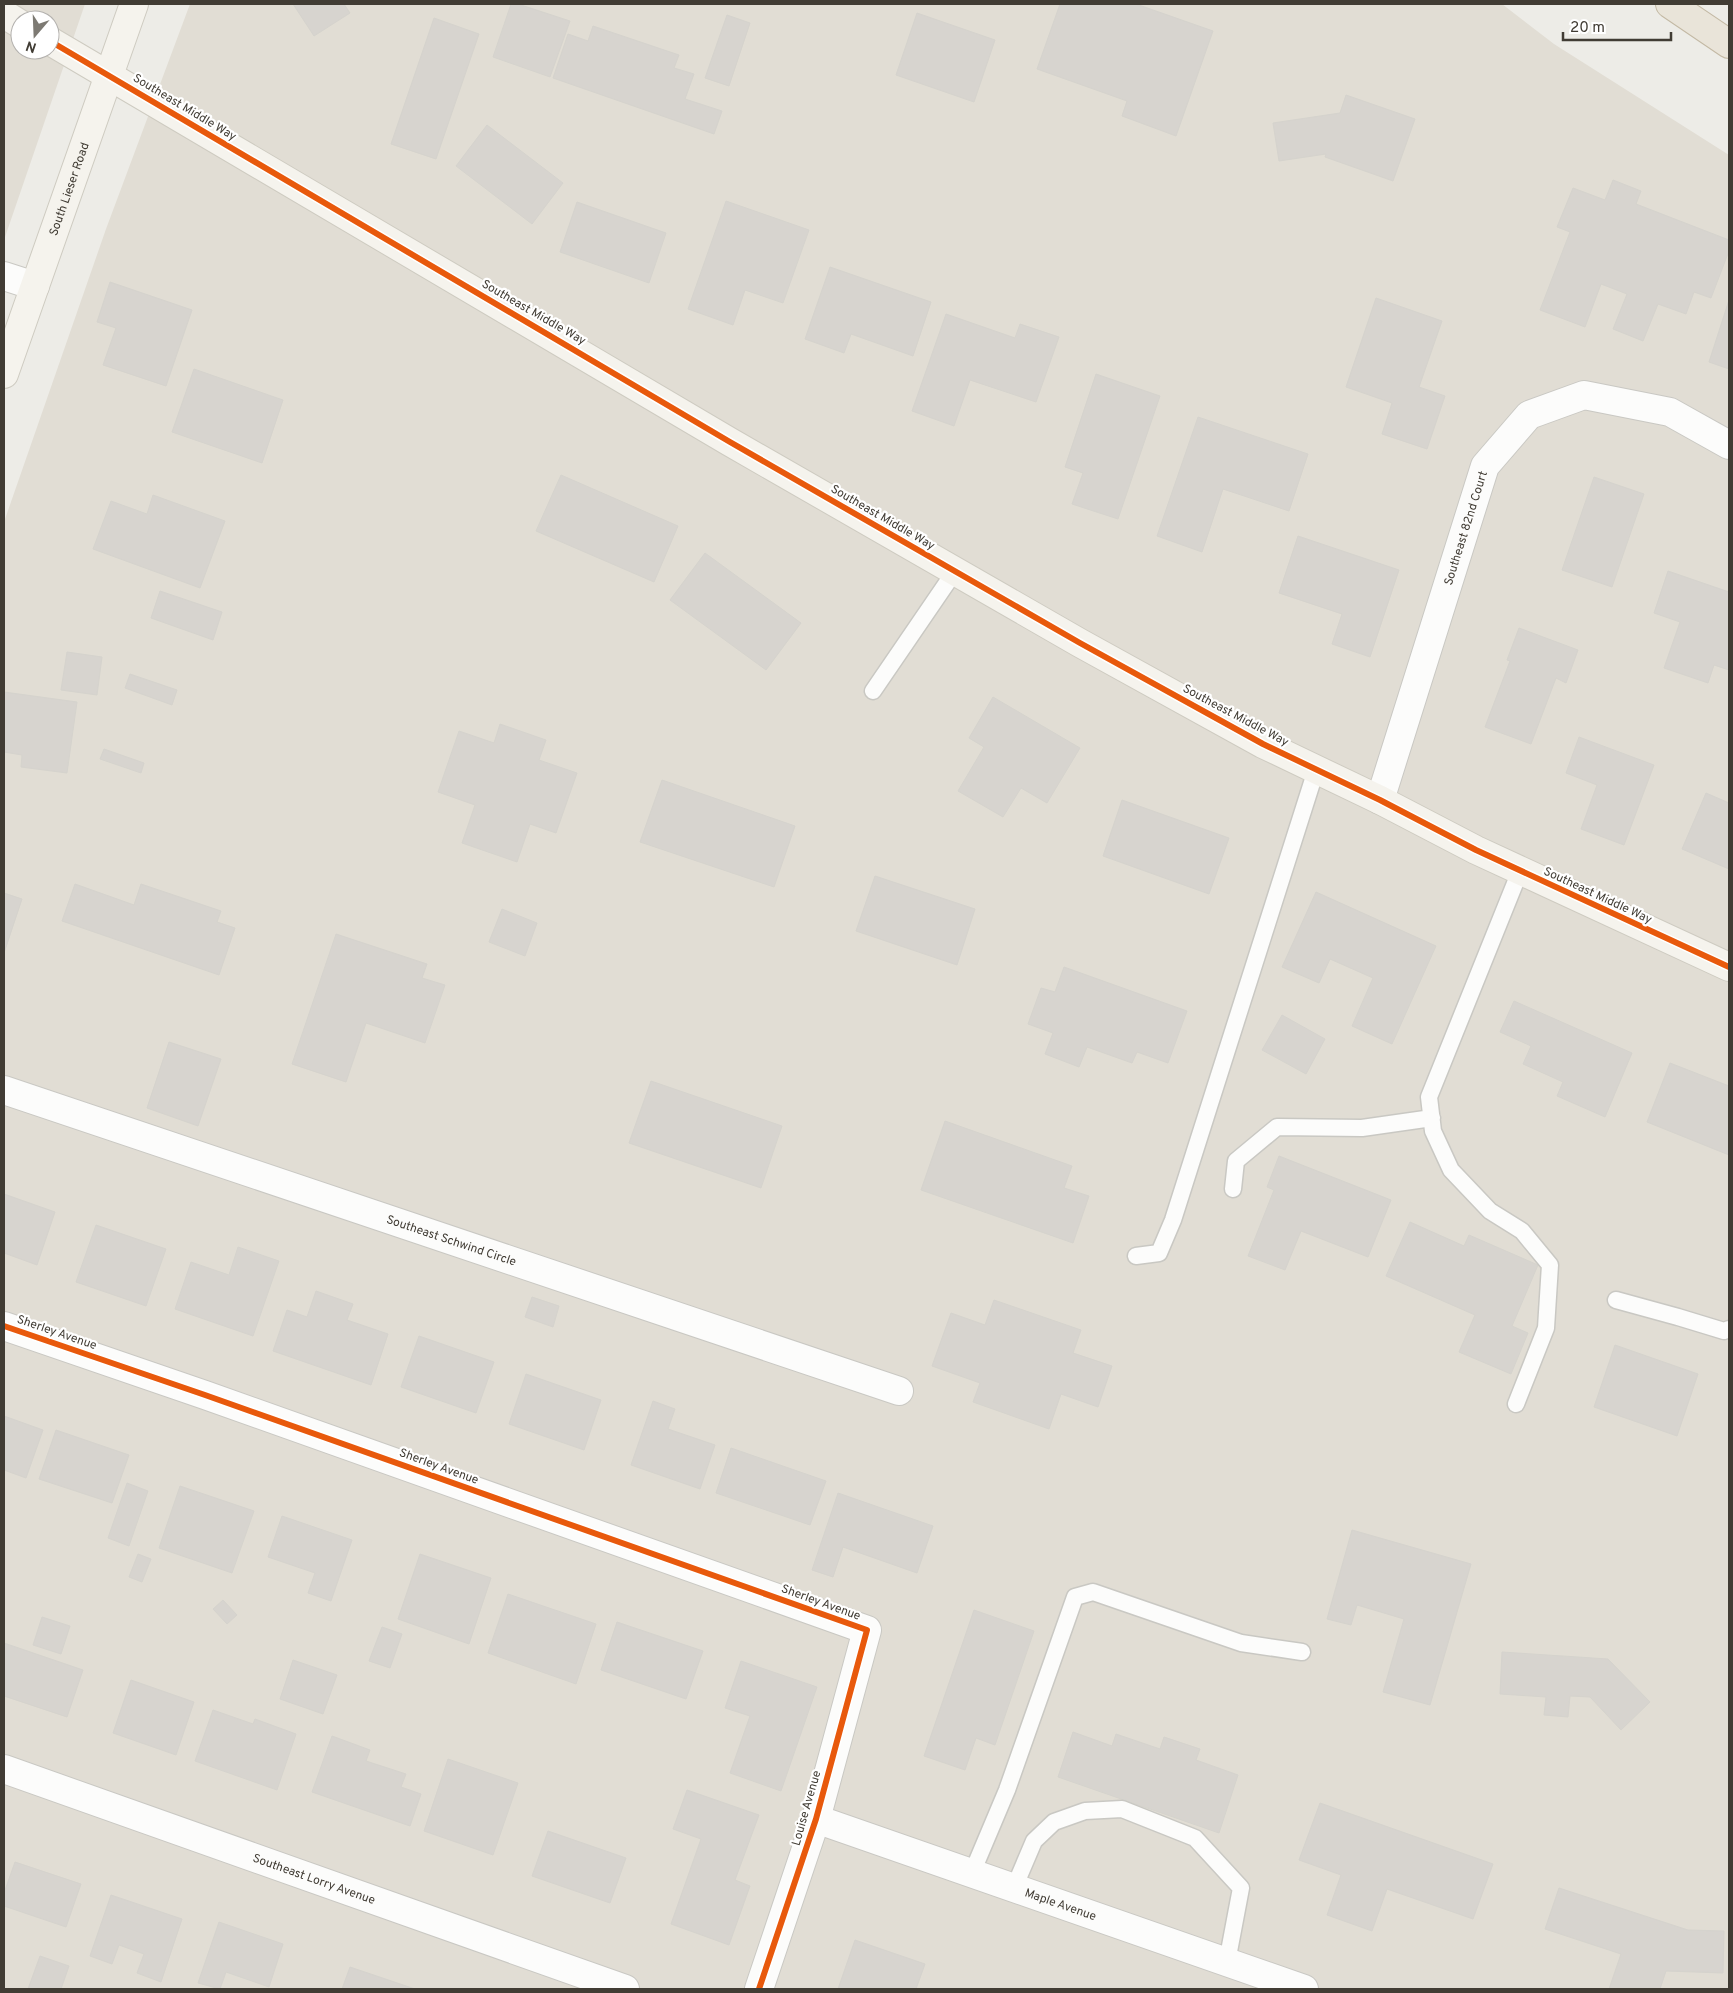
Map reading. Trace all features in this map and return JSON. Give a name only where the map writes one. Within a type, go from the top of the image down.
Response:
[{"type":"highway","points":[[1670,4],[1729,44]]},
{"type":"street","name":"South Lieser Road","points":[[4,374],[134,4]]},
{"type":"street","name":"Southeast Middle Way","points":[[60,47],[721,436],[1080,643],[1254,739],[1520,871],[1729,967]]},
{"type":"street","points":[[4,276],[35,286]]},
{"type":"street","name":"Southeast 82nd Court","points":[[1380,800],[1486,466],[1529,415],[1584,395],[1670,412],[1729,445]]},
{"type":"street","name":"Southeast Schwind Circle","points":[[4,1090],[899,1391]]},
{"type":"street","name":"Sherley Avenue","points":[[4,1326],[214,1398],[867,1630]]},
{"type":"street","name":"Louise Avenue","points":[[759,1989],[816,1819],[867,1630]]},
{"type":"street","name":"Southeast Lorry Avenue","points":[[4,1769],[625,1989]]},
{"type":"street","name":"Maple Avenue","points":[[816,1819],[1304,1989]]},
{"type":"lane","points":[[873,691],[955,571]]},
{"type":"lane","points":[[1136,1256],[1159,1253],[1174,1220],[1316,770]]},
{"type":"lane","points":[[1516,1404],[1546,1328],[1550,1265],[1522,1231],[1490,1212],[1451,1170],[1433,1131],[1429,1097],[1520,871]]},
{"type":"lane","points":[[1233,1189],[1236,1161],[1277,1127],[1362,1128],[1432,1118]]},
{"type":"lane","points":[[1616,1300],[1678,1316],[1724,1331],[1729,1328]]},
{"type":"lane","points":[[972,1873],[1007,1790],[1075,1597],[1093,1592],[1241,1643],[1302,1652]]},
{"type":"lane","points":[[1014,1888],[1034,1841],[1054,1822],[1084,1811],[1122,1809],[1195,1838],[1241,1888],[1227,1962]]},
{"type":"shaded area","points":[[4,4],[85,4],[4,240]]},
{"type":"shaded area","points":[[190,4],[1502,4],[1554,44],[1729,155],[1729,1989],[4,1989],[4,522],[106,229]]},
{"type":"building","points":[[293,4],[344,4],[350,13],[314,36]]},
{"type":"building","points":[[511,4],[518,4],[570,21],[550,77],[493,57]]},
{"type":"building","points":[[1060,4],[1136,4],[1213,31],[1176,136],[1122,116],[1127,101],[1037,69]]},
{"type":"building","points":[[917,13],[995,40],[974,102],[896,75]]},
{"type":"building","points":[[727,15],[750,23],[729,86],[705,78]]},
{"type":"building","points":[[434,18],[479,34],[436,159],[391,144]]},
{"type":"building","points":[[593,26],[679,55],[674,68],[694,74],[685,99],[722,111],[714,134],[553,78],[568,34],[588,41]]},
{"type":"building","points":[[1346,95],[1415,119],[1393,181],[1325,157],[1326,154],[1279,161],[1273,123],[1340,113]]},
{"type":"building","points":[[487,125],[563,183],[532,224],[456,166]]},
{"type":"building","points":[[1613,180],[1641,191],[1636,204],[1729,240],[1729,251],[1711,298],[1694,292],[1686,314],[1658,304],[1643,341],[1613,329],[1627,294],[1601,284],[1585,327],[1540,310],[1570,232],[1557,227],[1573,188],[1605,200]]},
{"type":"building","points":[[726,201],[809,230],[783,303],[745,290],[733,325],[688,309]]},
{"type":"building","points":[[577,202],[666,233],[649,283],[560,252]]},
{"type":"building","points":[[830,267],[931,302],[913,356],[851,334],[844,353],[805,339]]},
{"type":"building","points":[[110,282],[192,310],[166,386],[103,365],[116,328],[97,322]]},
{"type":"building","points":[[1376,298],[1442,321],[1419,387],[1445,396],[1427,449],[1382,434],[1392,403],[1346,387]]},
{"type":"building","points":[[1729,300],[1729,369],[1709,362]]},
{"type":"building","points":[[946,314],[1015,338],[1020,324],[1059,337],[1036,402],[970,380],[954,426],[912,411]]},
{"type":"building","points":[[194,369],[283,400],[262,463],[172,432]]},
{"type":"building","points":[[1096,374],[1160,396],[1118,519],[1072,504],[1083,473],[1065,467]]},
{"type":"building","points":[[1198,417],[1308,454],[1289,511],[1223,489],[1202,552],[1157,536]]},
{"type":"building","points":[[561,475],[678,526],[654,582],[536,531]]},
{"type":"building","points":[[1594,477],[1644,494],[1612,587],[1562,570]]},
{"type":"building","points":[[153,495],[225,521],[200,588],[93,549],[111,501],[147,514]]},
{"type":"building","points":[[1298,536],[1399,570],[1370,657],[1332,644],[1342,614],[1279,593]]},
{"type":"building","points":[[705,553],[801,623],[766,670],[670,600]]},
{"type":"building","points":[[1668,571],[1729,592],[1729,670],[1714,665],[1708,683],[1664,668],[1680,622],[1654,613]]},
{"type":"building","points":[[160,591],[222,612],[213,640],[151,618]]},
{"type":"building","points":[[1519,628],[1578,650],[1566,683],[1556,678],[1531,744],[1485,727],[1510,661],[1507,660]]},
{"type":"building","points":[[67,652],[102,657],[97,695],[61,690]]},
{"type":"building","points":[[130,674],[177,690],[172,705],[125,688]]},
{"type":"building","points":[[4,692],[77,702],[67,773],[21,767],[22,755],[4,752]]},
{"type":"building","points":[[993,697],[1080,748],[1047,803],[1021,788],[1003,817],[958,791],[984,747],[969,738]]},
{"type":"building","points":[[500,724],[546,740],[539,760],[577,773],[556,833],[530,824],[517,862],[462,843],[475,805],[438,792],[459,731],[494,743]]},
{"type":"building","points":[[1579,737],[1654,765],[1624,845],[1581,829],[1597,785],[1566,773]]},
{"type":"building","points":[[104,749],[144,763],[141,773],[100,759]]},
{"type":"building","points":[[662,780],[795,826],[774,887],[640,842]]},
{"type":"building","points":[[1706,793],[1729,803],[1729,869],[1682,849]]},
{"type":"building","points":[[1122,800],[1229,838],[1209,894],[1103,856]]},
{"type":"building","points":[[875,876],[975,909],[957,965],[856,931]]},
{"type":"building","points":[[75,884],[134,905],[141,884],[221,911],[217,922],[235,928],[219,975],[62,921]]},
{"type":"building","points":[[1316,892],[1436,946],[1392,1044],[1352,1026],[1373,978],[1330,959],[1319,983],[1282,967]]},
{"type":"building","points":[[4,893],[22,899],[4,953]]},
{"type":"building","points":[[502,909],[537,923],[525,956],[489,942]]},
{"type":"building","points":[[336,934],[427,964],[422,978],[445,985],[425,1043],[366,1023],[346,1082],[292,1064]]},
{"type":"building","points":[[1064,967],[1187,1011],[1168,1063],[1137,1052],[1132,1063],[1087,1047],[1079,1067],[1045,1054],[1053,1033],[1028,1024],[1041,988],[1055,992]]},
{"type":"building","points":[[1514,1001],[1632,1053],[1605,1117],[1557,1096],[1563,1082],[1523,1064],[1531,1046],[1500,1032]]},
{"type":"building","points":[[1282,1015],[1325,1039],[1306,1074],[1262,1050]]},
{"type":"building","points":[[169,1042],[221,1059],[198,1126],[147,1108]]},
{"type":"building","points":[[1670,1063],[1729,1086],[1729,1155],[1647,1122]]},
{"type":"building","points":[[651,1081],[782,1126],[761,1188],[629,1143]]},
{"type":"building","points":[[945,1121],[1072,1166],[1064,1188],[1089,1196],[1073,1243],[921,1190]]},
{"type":"building","points":[[1279,1156],[1391,1200],[1368,1257],[1301,1231],[1285,1270],[1248,1256],[1274,1190],[1267,1187]]},
{"type":"building","points":[[4,1194],[55,1212],[37,1265],[4,1253]]},
{"type":"building","points":[[1410,1222],[1464,1246],[1469,1235],[1538,1265],[1512,1326],[1528,1333],[1511,1374],[1459,1352],[1475,1315],[1386,1276]]},
{"type":"building","points":[[96,1225],[166,1249],[146,1306],[76,1282]]},
{"type":"building","points":[[238,1247],[279,1261],[253,1336],[175,1309],[191,1262],[229,1275]]},
{"type":"building","points":[[316,1291],[353,1304],[347,1320],[388,1334],[371,1385],[273,1351],[287,1310],[307,1317]]},
{"type":"building","points":[[532,1297],[559,1306],[553,1327],[525,1317]]},
{"type":"building","points":[[994,1300],[1081,1330],[1073,1353],[1112,1366],[1098,1407],[1061,1394],[1049,1429],[973,1402],[980,1383],[932,1366],[951,1313],[985,1325]]},
{"type":"building","points":[[419,1336],[494,1362],[476,1413],[401,1387]]},
{"type":"building","points":[[1615,1345],[1698,1374],[1677,1436],[1594,1407]]},
{"type":"building","points":[[526,1374],[601,1400],[584,1450],[509,1424]]},
{"type":"building","points":[[653,1401],[675,1409],[668,1429],[715,1445],[700,1489],[631,1465]]},
{"type":"building","points":[[4,1416],[43,1430],[26,1478],[4,1470]]},
{"type":"building","points":[[56,1430],[129,1455],[112,1503],[39,1479]]},
{"type":"building","points":[[731,1448],[826,1481],[810,1525],[716,1493]]},
{"type":"building","points":[[127,1483],[148,1491],[129,1546],[108,1538]]},
{"type":"building","points":[[180,1486],[254,1511],[232,1573],[159,1548]]},
{"type":"building","points":[[838,1493],[933,1526],[917,1573],[843,1547],[833,1577],[812,1570]]},
{"type":"building","points":[[282,1516],[352,1540],[331,1601],[308,1593],[315,1573],[268,1557]]},
{"type":"building","points":[[1352,1530],[1471,1564],[1430,1705],[1383,1692],[1404,1619],[1357,1605],[1351,1625],[1327,1619]]},
{"type":"building","points":[[138,1554],[151,1559],[142,1582],[129,1577]]},
{"type":"building","points":[[420,1554],[491,1578],[469,1644],[398,1619]]},
{"type":"building","points":[[508,1594],[596,1624],[576,1684],[488,1653]]},
{"type":"building","points":[[223,1600],[237,1615],[227,1624],[213,1609]]},
{"type":"building","points":[[974,1610],[1034,1631],[995,1745],[976,1738],[965,1770],[924,1756]]},
{"type":"building","points":[[42,1617],[70,1626],[61,1654],[33,1645]]},
{"type":"building","points":[[617,1622],[703,1651],[686,1699],[601,1670]]},
{"type":"building","points":[[382,1627],[402,1634],[390,1668],[369,1661]]},
{"type":"building","points":[[4,1643],[83,1670],[67,1717],[4,1696]]},
{"type":"building","points":[[1502,1652],[1608,1659],[1650,1702],[1621,1730],[1590,1697],[1570,1696],[1568,1717],[1544,1715],[1546,1697],[1500,1694]]},
{"type":"building","points":[[293,1660],[337,1675],[323,1714],[280,1699]]},
{"type":"building","points":[[741,1661],[817,1687],[781,1791],[730,1773],[750,1716],[725,1708]]},
{"type":"building","points":[[131,1680],[194,1702],[176,1755],[113,1733]]},
{"type":"building","points":[[213,1710],[253,1724],[255,1719],[296,1734],[277,1790],[195,1761]]},
{"type":"building","points":[[1073,1732],[1112,1746],[1116,1734],[1160,1749],[1164,1737],[1200,1749],[1196,1760],[1238,1775],[1219,1833],[1058,1777]]},
{"type":"building","points":[[332,1736],[370,1750],[366,1761],[406,1774],[401,1787],[421,1794],[410,1826],[312,1792]]},
{"type":"building","points":[[448,1759],[518,1783],[493,1855],[424,1831]]},
{"type":"building","points":[[687,1790],[759,1815],[735,1880],[750,1886],[729,1945],[671,1924],[701,1839],[673,1829]]},
{"type":"building","points":[[1320,1803],[1493,1864],[1473,1919],[1387,1889],[1372,1931],[1327,1915],[1341,1875],[1299,1860]]},
{"type":"building","points":[[548,1831],[626,1858],[610,1903],[532,1876]]},
{"type":"building","points":[[15,1862],[81,1884],[66,1927],[4,1906],[4,1893]]},
{"type":"building","points":[[1559,1888],[1688,1930],[1724,1931],[1723,1973],[1666,1971],[1660,1989],[1609,1989],[1621,1954],[1545,1929]]},
{"type":"building","points":[[111,1895],[182,1919],[161,1982],[137,1973],[144,1954],[119,1945],[112,1964],[90,1956]]},
{"type":"building","points":[[219,1922],[283,1944],[269,1987],[226,1972],[220,1989],[198,1983]]},
{"type":"building","points":[[855,1940],[925,1964],[916,1989],[838,1989]]},
{"type":"building","points":[[40,1956],[69,1966],[61,1989],[28,1989]]},
{"type":"building","points":[[350,1967],[415,1989],[342,1989]]},
{"type":"cycle path","points":[[60,47],[730,442],[1080,643],[1263,744],[1380,800],[1476,850],[1729,967]]},
{"type":"cycle path","points":[[4,1326],[205,1395],[867,1630],[816,1819],[759,1989]]}]
